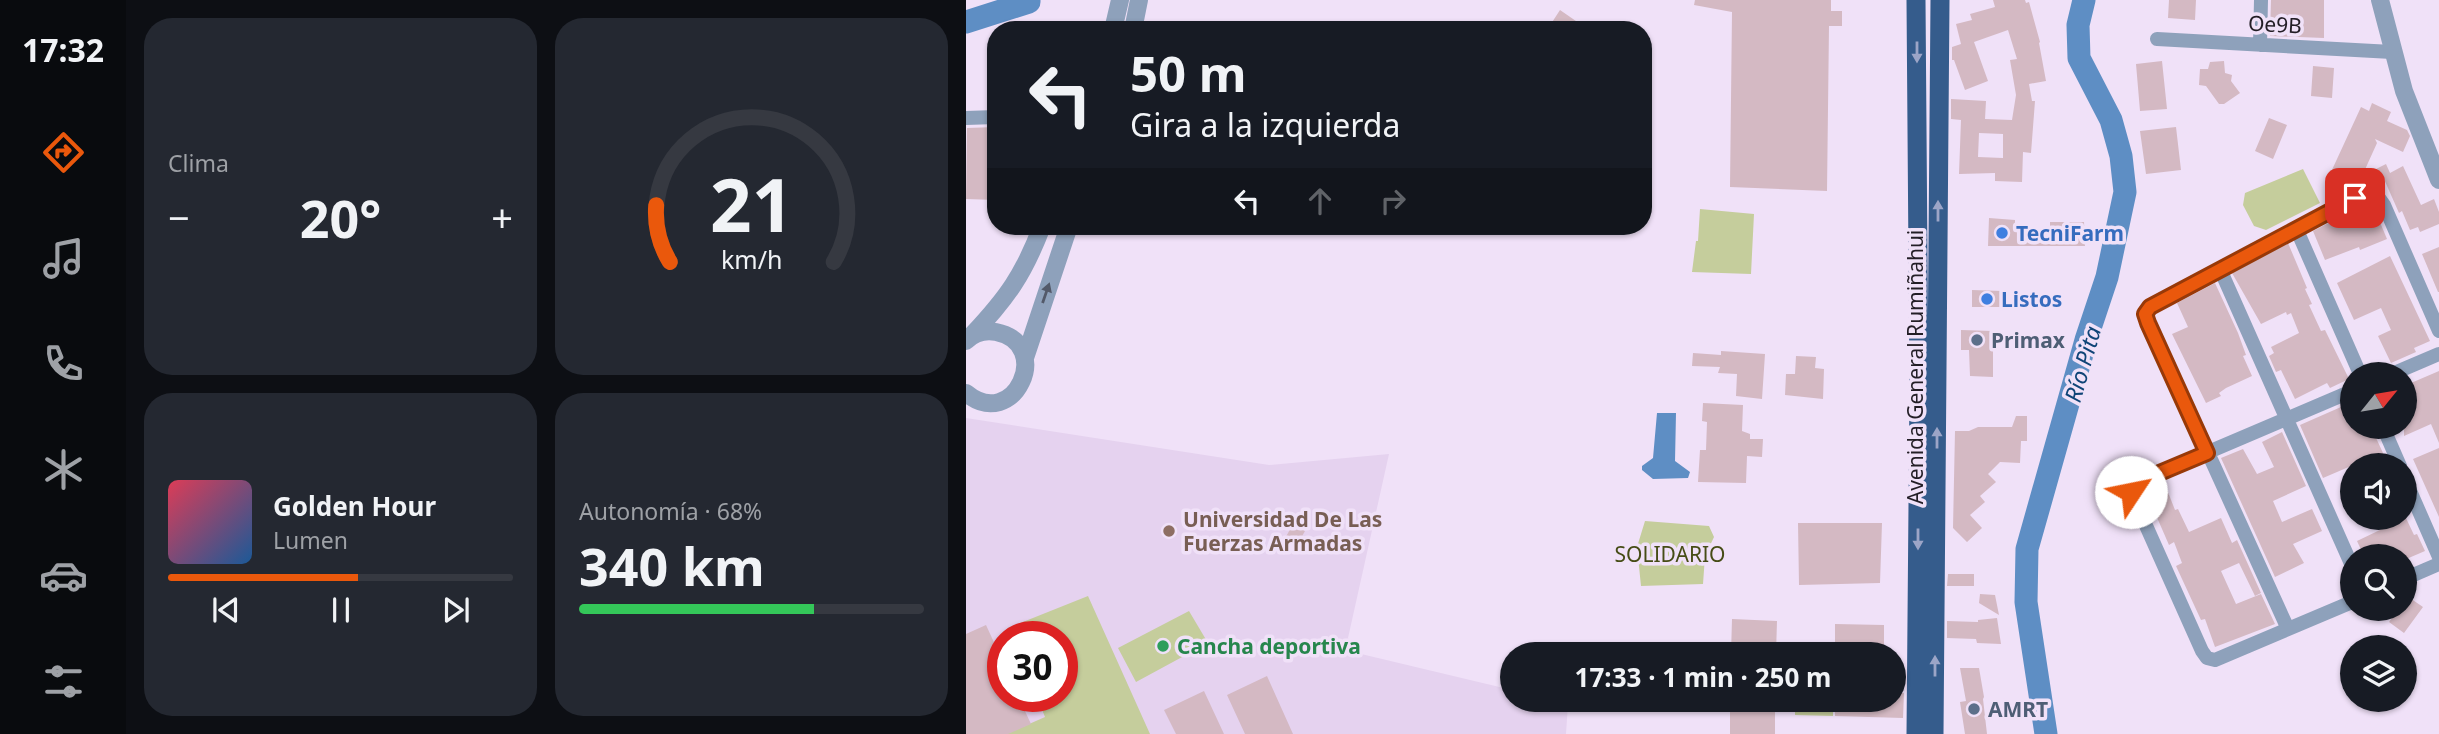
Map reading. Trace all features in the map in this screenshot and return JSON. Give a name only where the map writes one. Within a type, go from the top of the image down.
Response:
[{"type":"highway","name":"Avenida General Rumiñahui","points":[[1916,0],[1919,389],[1916,734]]},
{"type":"highway","name":"Avenida General Rumiñahui","points":[[1934,734],[1940,0]]},
{"type":"street","points":[[1114,21],[1120,0]]},
{"type":"street","points":[[1135,21],[1139,0]]},
{"type":"street","points":[[2260,45],[2261,0]]},
{"type":"street","points":[[2380,0],[2404,92],[2434,153],[2439,180]]},
{"type":"street","name":"Oe9B","points":[[2157,39],[2392,52]]},
{"type":"street","points":[[966,118],[987,117]]},
{"type":"street","points":[[2288,629],[2145,314],[2150,307],[2365,194],[2379,198],[2390,218],[2439,331]]},
{"type":"street","points":[[2296,228],[2355,362]]},
{"type":"street","points":[[968,339],[1012,290],[1038,235]]},
{"type":"street","points":[[1025,358],[1066,235]]},
{"type":"street","points":[[2220,269],[2342,544]]},
{"type":"street","points":[[967,395],[989,403],[1000,402],[1010,397],[1024,380],[1026,369],[1020,347],[1002,333],[991,331],[968,339]]},
{"type":"street","points":[[2417,363],[2439,354]]},
{"type":"street","points":[[2340,396],[2131,486],[2131,492],[2207,658],[2216,660],[2340,607]]},
{"type":"street","points":[[2417,507],[2439,557]]},
{"type":"street","points":[[2417,573],[2439,564]]},
{"type":"shaded area","name":"Universidad De Las Fuerzas Armadas","points":[[966,418],[1269,465],[1389,454],[1348,638],[1357,653],[1500,687],[1500,712],[1567,712],[1566,734],[966,734]]},
{"type":"green space","points":[[2303,169],[2320,203],[2266,230],[2254,226],[2243,205],[2245,193]]},
{"type":"green space","points":[[1700,209],[1754,214],[1751,274],[1692,272]]},
{"type":"green space","name":"SOLIDARIO","points":[[1645,521],[1709,526],[1714,537],[1705,556],[1703,584],[1641,586],[1637,547]]},
{"type":"green space","points":[[1088,596],[1150,734],[1006,734],[1045,717],[1043,712],[1078,712],[1078,621],[1026,621]]},
{"type":"green space","name":"Cancha deportiva","points":[[1189,611],[1208,643],[1136,682],[1118,648]]},
{"type":"green space","points":[[1795,712],[1833,712],[1833,716],[1795,715]]},
{"type":"water","points":[[1657,413],[1676,413],[1675,461],[1690,472],[1688,478],[1653,479],[1642,470],[1642,466],[1653,458]]},
{"type":"building","points":[[1695,0],[1831,0],[1831,11],[1842,11],[1842,26],[1829,26],[1827,191],[1730,187],[1732,12],[1694,5]]},
{"type":"building","points":[[1993,0],[2029,2],[2040,42],[2046,81],[2029,84],[2032,101],[2035,101],[2031,153],[2023,152],[2022,182],[1995,181],[1995,173],[1959,174],[1961,120],[1951,119],[1951,99],[1986,101],[1985,119],[2012,120],[2016,95],[2010,60],[2017,59],[2008,30],[1974,42],[1988,81],[1965,90],[1952,60],[1952,47],[1961,44],[1956,24],[1972,20],[1970,14],[1995,7]],"holes":[[[1979,133],[2003,134],[2003,158],[1978,157]]]},
{"type":"building","points":[[2169,0],[2196,0],[2195,20],[2168,18]]},
{"type":"building","points":[[2271,0],[2324,0],[2324,38],[2270,36]]},
{"type":"building","points":[[1560,10],[1576,21],[1553,21]]},
{"type":"building","points":[[2162,61],[2167,109],[2140,111],[2136,64]]},
{"type":"building","points":[[2224,61],[2225,73],[2232,75],[2231,81],[2240,93],[2224,104],[2219,104],[2206,86],[2199,85],[2200,69],[2208,69],[2210,62]]},
{"type":"building","points":[[2313,66],[2334,68],[2332,98],[2311,96]]},
{"type":"building","points":[[2372,103],[2391,112],[2387,121],[2407,130],[2410,136],[2403,152],[2375,139],[2377,143],[2358,185],[2331,172],[2361,107],[2369,111]]},
{"type":"building","points":[[2269,118],[2287,125],[2273,159],[2255,151]]},
{"type":"building","points":[[987,127],[987,200],[966,199],[967,128]]},
{"type":"building","points":[[2176,127],[2181,170],[2146,174],[2140,131]]},
{"type":"building","points":[[2386,164],[2390,173],[2403,166],[2421,205],[2434,199],[2439,212],[2439,224],[2420,232],[2418,227],[2410,230],[2384,179],[2375,183],[2370,172]]},
{"type":"building","points":[[2366,204],[2374,208],[2387,239],[2325,260],[2313,231]]},
{"type":"building","points":[[1989,218],[2015,220],[2015,232],[2050,232],[2050,222],[2084,222],[2085,246],[1988,246]]},
{"type":"building","points":[[2288,243],[2307,288],[2305,289],[2312,304],[2309,305],[2321,331],[2325,330],[2341,362],[2340,383],[2330,388],[2327,383],[2295,399],[2281,370],[2276,372],[2269,356],[2274,353],[2271,347],[2299,333],[2291,313],[2287,315],[2286,312],[2261,324],[2232,273]]},
{"type":"building","points":[[2439,247],[2439,292],[2438,292],[2422,254]]},
{"type":"building","points":[[2390,256],[2430,341],[2414,348],[2416,352],[2391,362],[2378,336],[2391,330],[2381,308],[2354,320],[2337,283]]},
{"type":"building","points":[[2215,283],[2238,333],[2246,355],[2243,356],[2252,376],[2226,388],[2219,393],[2221,396],[2206,403],[2172,334],[2188,327],[2177,303]]},
{"type":"building","name":"Listos","points":[[1972,290],[2002,291],[2002,307],[1972,307]]},
{"type":"building","points":[[1961,330],[1993,331],[1993,377],[1970,376],[1969,350],[1961,350]]},
{"type":"building","points":[[1721,351],[1765,354],[1762,399],[1736,396],[1737,374],[1718,373],[1720,367],[1692,366],[1693,353],[1721,355]]},
{"type":"building","points":[[1796,356],[1816,357],[1815,368],[1824,369],[1823,399],[1785,395],[1786,374],[1795,374]]},
{"type":"building","points":[[2439,371],[2439,443],[2431,424],[2417,430],[2417,380]]},
{"type":"building","points":[[1703,403],[1743,405],[1742,431],[1750,434],[1750,439],[1763,439],[1762,457],[1747,456],[1746,483],[1698,482],[1700,450],[1706,450],[1707,422],[1702,421]]},
{"type":"building","points":[[2340,407],[2340,439],[2377,439],[2383,453],[2340,453],[2340,471],[2323,478],[2300,425]]},
{"type":"building","points":[[2016,416],[2027,416],[2027,441],[2021,441],[2020,463],[2000,462],[1988,474],[1996,482],[1980,496],[1985,502],[1970,515],[1982,528],[1967,542],[1953,528],[1955,431],[1969,431],[1978,427],[2012,427]]},
{"type":"building","points":[[2282,432],[2306,486],[2273,501],[2282,522],[2312,509],[2322,531],[2293,544],[2304,563],[2275,577],[2221,458],[2243,449],[2257,474],[2274,467],[2262,442]]},
{"type":"building","points":[[2439,448],[2439,517],[2417,468],[2417,457]]},
{"type":"building","points":[[2164,482],[2175,510],[2178,509],[2189,532],[2221,518],[2232,543],[2237,540],[2261,593],[2255,596],[2239,563],[2221,571],[2236,604],[2261,594],[2275,624],[2215,647],[2205,619],[2201,620],[2176,566],[2182,563],[2174,542],[2169,545],[2145,490]]},
{"type":"building","points":[[1798,523],[1882,523],[1880,583],[1799,585]]},
{"type":"building","points":[[1293,524],[1305,531],[1295,549],[1283,542]]},
{"type":"building","points":[[2380,530],[2412,530],[2414,535],[2417,534],[2425,551],[2417,554],[2417,544],[2358,544],[2357,541]]},
{"type":"building","points":[[1948,574],[1974,574],[1974,586],[1947,586]]},
{"type":"building","points":[[1980,594],[1995,595],[1999,615],[1979,603]]},
{"type":"building","points":[[2417,603],[2423,607],[2417,615]]},
{"type":"building","points":[[1997,618],[2001,644],[1977,643],[1976,639],[1947,638],[1947,621],[1978,622]]},
{"type":"building","points":[[1732,619],[1777,621],[1776,642],[1731,642]]},
{"type":"building","points":[[2390,621],[2413,621],[2404,633]]},
{"type":"building","points":[[1835,624],[1884,625],[1884,642],[1835,642]]},
{"type":"building","points":[[986,625],[987,627],[987,712],[1025,712],[1031,724],[1008,734],[966,734],[966,634]]},
{"type":"building","points":[[1960,668],[1979,668],[1987,734],[1965,734],[1960,702],[1966,701]]},
{"type":"building","points":[[1267,676],[1293,734],[1245,734],[1227,695]]},
{"type":"building","points":[[1204,691],[1224,734],[1176,734],[1164,710]]},
{"type":"building","points":[[1730,712],[1775,712],[1775,734],[1730,734]]},
{"type":"building","points":[[1835,712],[1903,712],[1903,718],[1835,716]]},
{"type":"waterway","points":[[966,22],[1029,0]]},
{"type":"waterway","name":"Río Pita","points":[[2046,734],[2026,602],[2027,549],[2086,340],[2107,277],[2125,192],[2121,156],[2111,120],[2079,58],[2078,25],[2084,0]]},
{"type":"place","name":"TecniFarm","points":[[2002,233]]},
{"type":"place","name":"Listos","points":[[1987,299]]},
{"type":"place","name":"Primax","points":[[1977,340]]},
{"type":"place","name":"Universidad De Las Fuerzas Armadas","points":[[1169,531]]},
{"type":"place","name":"Cancha deportiva","points":[[1163,646]]},
{"type":"place","name":"AMRT","points":[[1974,709]]},
{"type":"route","points":[[2131,492],[2131,486],[2138,482],[2207,453],[2148,323],[2145,314],[2150,307],[2355,198]]}]
